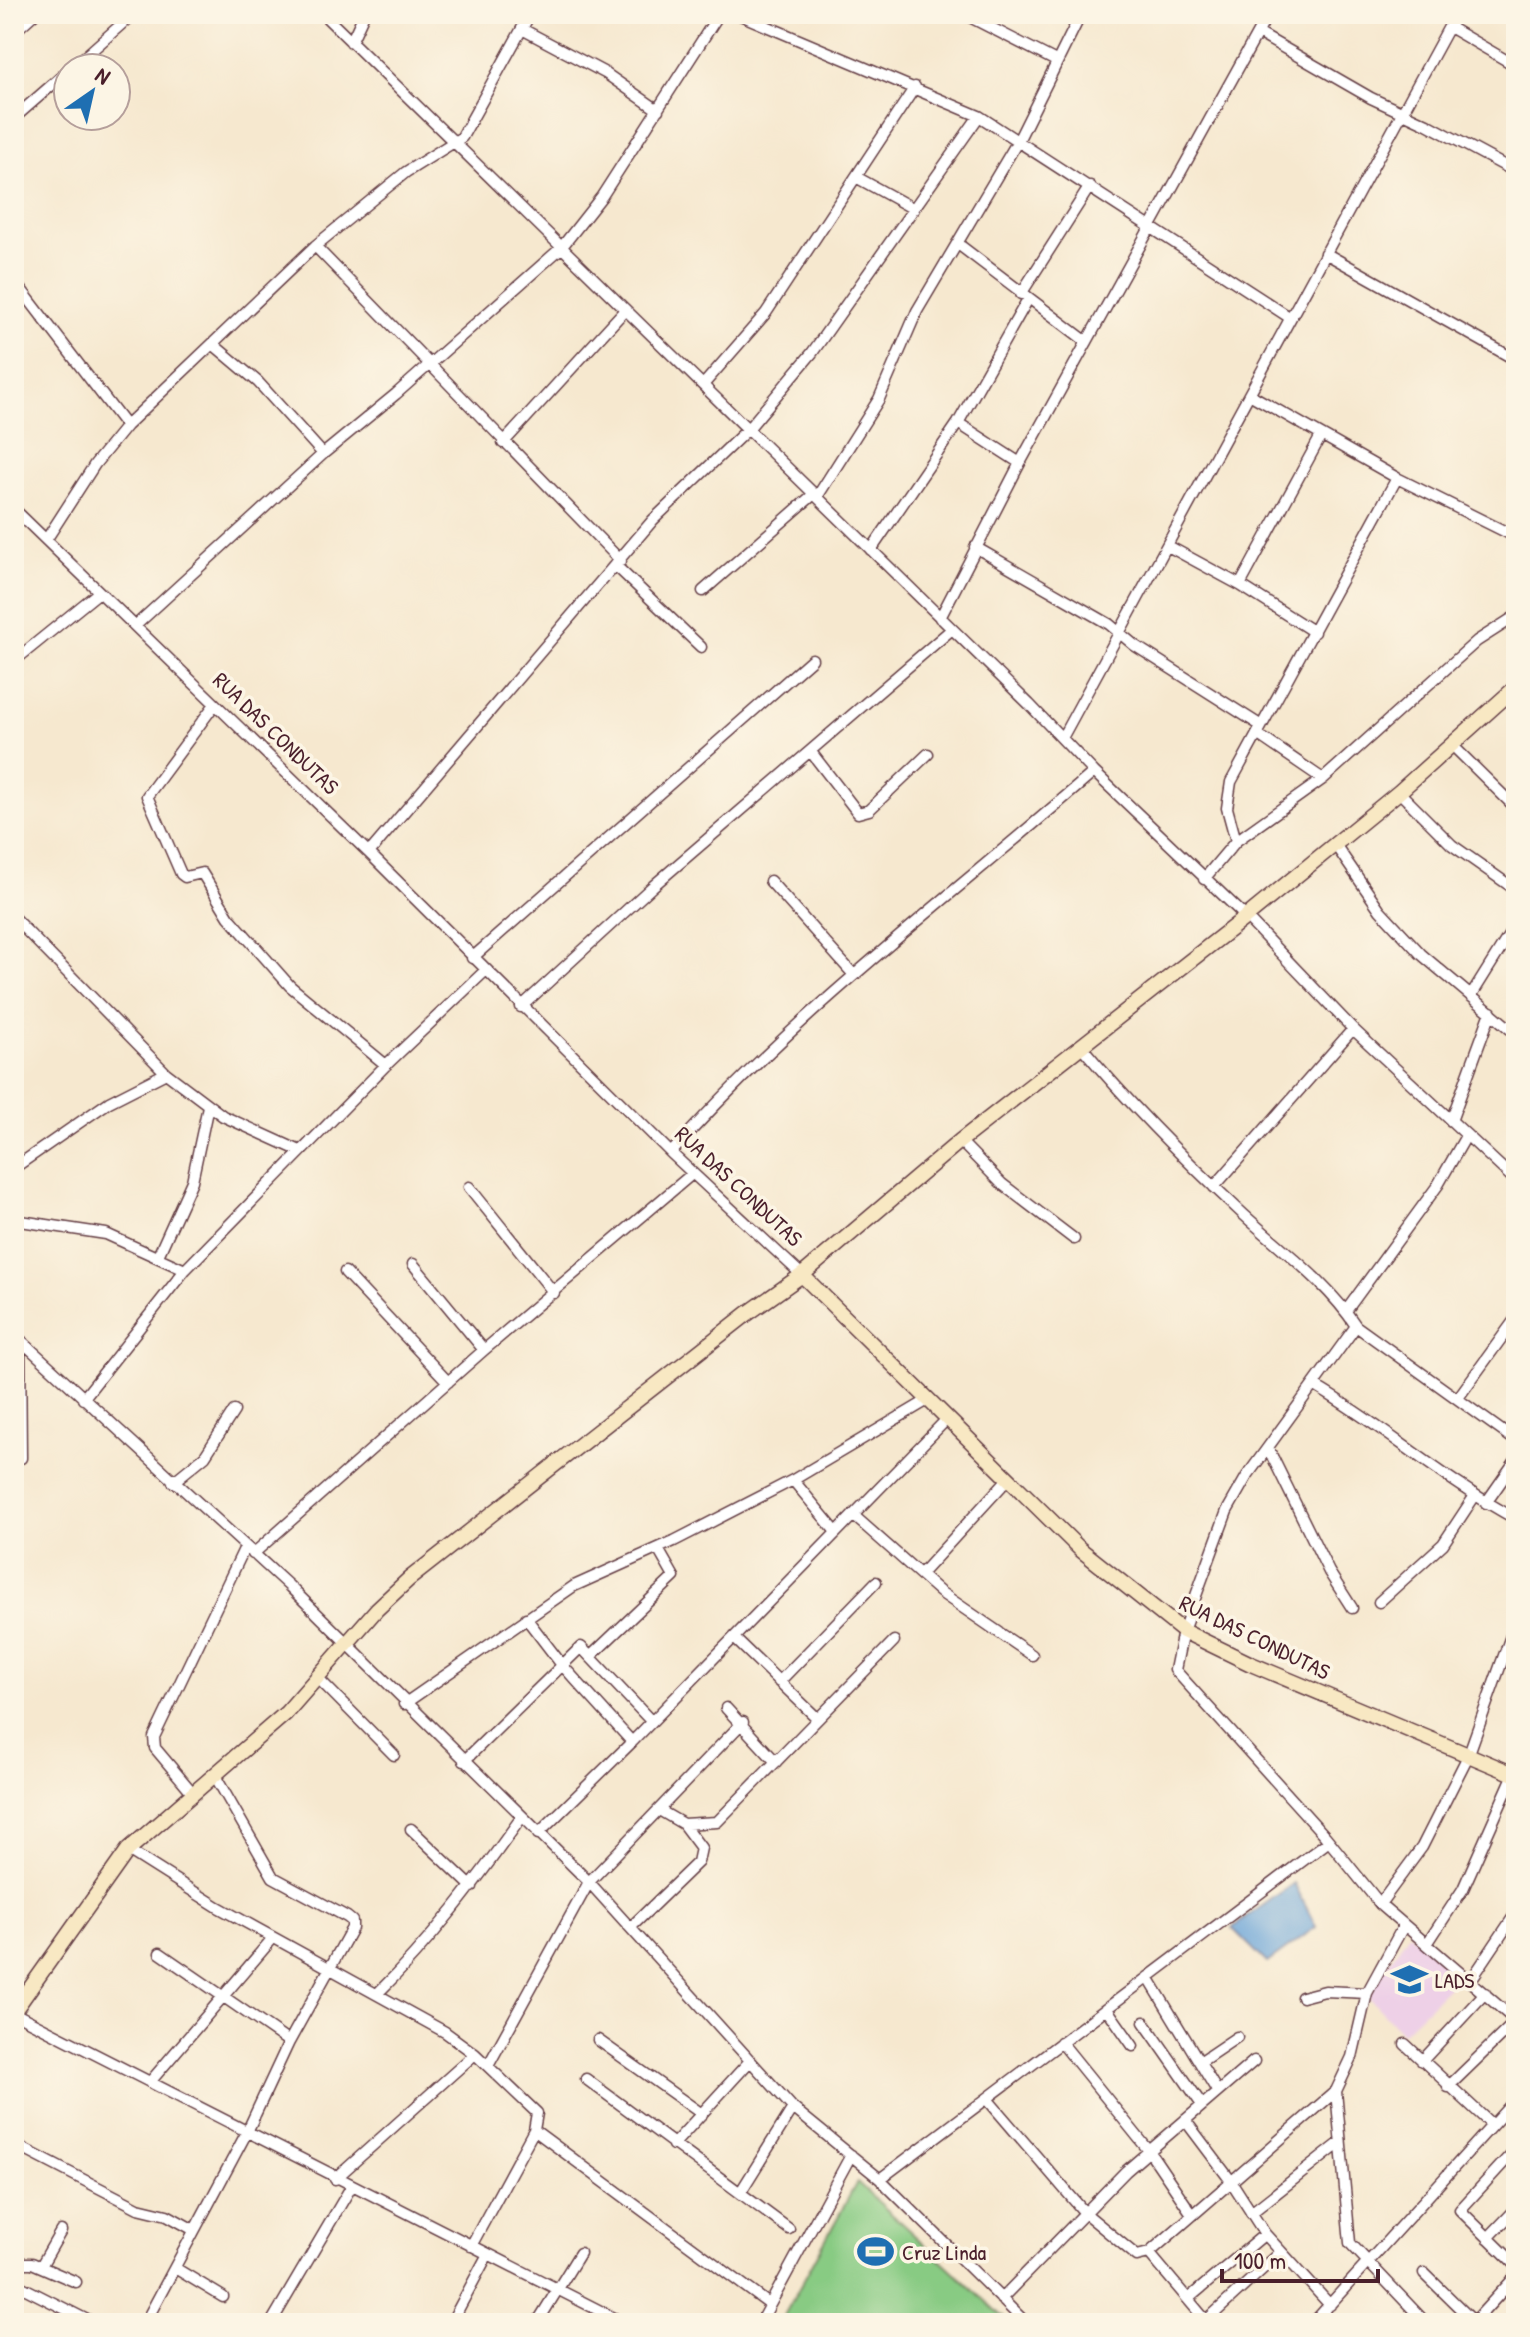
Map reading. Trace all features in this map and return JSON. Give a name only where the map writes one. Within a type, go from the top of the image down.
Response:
[{"type":"street","points":[[15,29],[34,14]]},
{"type":"street","points":[[90,52],[133,14]]},
{"type":"street","points":[[323,14],[816,495],[1094,772],[1246,917],[1353,1029],[1516,1181]]},
{"type":"street","points":[[351,42],[364,14]]},
{"type":"street","points":[[46,540],[95,464],[126,426],[315,246],[406,172],[454,144],[467,131],[530,14]]},
{"type":"street","points":[[135,626],[323,454],[429,366],[561,248],[602,196],[719,14]]},
{"type":"street","points":[[738,14],[979,116],[1019,139],[1289,317]]},
{"type":"street","points":[[964,14],[1056,61]]},
{"type":"street","points":[[703,591],[816,495],[879,399],[917,311],[1019,139],[1081,14]]},
{"type":"street","points":[[940,618],[1020,463],[1268,14]]},
{"type":"street","points":[[1062,738],[1456,14]]},
{"type":"street","points":[[1449,27],[1516,66]]},
{"type":"street","points":[[522,29],[605,73],[658,110]]},
{"type":"street","points":[[1258,33],[1371,98],[1516,172]]},
{"type":"street","points":[[14,118],[52,85]]},
{"type":"street","points":[[703,385],[766,313],[915,87]]},
{"type":"street","points":[[369,853],[663,510],[748,429],[812,353],[979,116]]},
{"type":"street","points":[[856,177],[914,209]]},
{"type":"street","points":[[871,550],[958,423],[1024,296],[1090,186]]},
{"type":"street","points":[[958,244],[1087,342]]},
{"type":"street","points":[[315,246],[701,647]]},
{"type":"street","points":[[1325,253],[1516,360]]},
{"type":"street","points":[[14,280],[126,426]]},
{"type":"street","points":[[503,443],[625,310]]},
{"type":"street","points":[[214,345],[258,382],[323,454]]},
{"type":"street","points":[[1251,395],[1397,478],[1516,537]]},
{"type":"street","points":[[958,423],[1020,463]]},
{"type":"street","points":[[1240,585],[1321,436]]},
{"type":"street","points":[[1236,841],[1231,831],[1228,793],[1259,729],[1397,478]]},
{"type":"street","name":"RUA DAS CONDUTAS","points":[[14,509],[369,853],[692,1174],[802,1275],[1007,1480],[1120,1584],[1183,1631],[1251,1664],[1515,1775]]},
{"type":"street","points":[[1168,546],[1240,585],[1314,632]]},
{"type":"street","points":[[975,547],[1121,634],[1259,729],[1323,779]]},
{"type":"street","points":[[15,659],[98,593]]},
{"type":"street","points":[[1204,879],[1236,841],[1323,779],[1477,641],[1516,616]]},
{"type":"street","points":[[521,1007],[653,886],[952,629]]},
{"type":"street","points":[[472,958],[812,659]]},
{"type":"street","points":[[624,2323],[335,2179],[14,2012],[128,1850],[192,1792],[267,1731],[377,1609],[434,1558],[747,1314],[802,1275],[960,1141],[1246,917],[1512,697]]},
{"type":"street","points":[[215,704],[147,796],[181,874],[185,877],[202,873],[229,917],[290,986],[386,1065]]},
{"type":"street","points":[[1453,746],[1516,808]]},
{"type":"street","points":[[811,752],[858,813],[869,810],[928,754]]},
{"type":"street","points":[[671,1153],[734,1083],[854,975],[1094,772]]},
{"type":"street","points":[[1399,792],[1452,845],[1516,890]]},
{"type":"street","points":[[1334,843],[1380,910],[1421,954],[1516,1034]]},
{"type":"street","points":[[770,881],[854,975]]},
{"type":"street","points":[[14,918],[166,1073],[235,1123],[300,1151]]},
{"type":"street","points":[[1471,996],[1516,924]]},
{"type":"street","points":[[83,1399],[185,1270],[386,1065],[485,971]]},
{"type":"street","points":[[1451,1121],[1491,1012]]},
{"type":"street","points":[[1214,1187],[1353,1029]]},
{"type":"street","points":[[1081,1046],[1126,1100],[1346,1311],[1356,1326],[1516,1441]]},
{"type":"street","points":[[14,1168],[109,1102],[166,1073]]},
{"type":"street","points":[[158,1256],[192,1181],[208,1106]]},
{"type":"street","points":[[1346,1311],[1438,1185],[1466,1136]]},
{"type":"street","points":[[960,1141],[1002,1184],[1074,1239]]},
{"type":"street","points":[[192,1792],[155,1748],[154,1737],[249,1551],[692,1174]]},
{"type":"street","points":[[469,1187],[554,1293]]},
{"type":"street","points":[[14,1220],[82,1228],[158,1256],[185,1270]]},
{"type":"street","points":[[413,1264],[484,1350]]},
{"type":"street","points":[[345,1272],[448,1382]]},
{"type":"street","points":[[1458,1398],[1516,1318]]},
{"type":"street","points":[[1356,1326],[1268,1448],[1227,1511],[1183,1631],[1174,1666],[1177,1674],[1329,1841],[1380,1904],[1516,2021],[1448,2087]]},
{"type":"street","points":[[17,1337],[249,1551],[589,1882],[793,2108],[880,2179],[1026,2323]]},
{"type":"street","points":[[14,1454],[21,1458],[17,1337]]},
{"type":"street","points":[[1315,1386],[1348,1405],[1474,1497],[1516,1519]]},
{"type":"street","points":[[404,1704],[574,1586],[658,1549],[793,1480],[928,1400]]},
{"type":"street","points":[[173,1482],[205,1456],[234,1411]]},
{"type":"street","points":[[538,1834],[947,1419]]},
{"type":"street","points":[[1268,1448],[1329,1572],[1352,1608]]},
{"type":"street","points":[[1486,1503],[1516,1460]]},
{"type":"street","points":[[793,1480],[836,1532]]},
{"type":"street","points":[[921,1574],[1007,1480]]},
{"type":"street","points":[[1379,1602],[1443,1544],[1474,1497]]},
{"type":"street","points":[[853,1515],[971,1615],[1032,1655]]},
{"type":"street","points":[[592,1655],[674,1577],[658,1549]]},
{"type":"street","points":[[779,1682],[876,1582]]},
{"type":"street","points":[[526,1618],[562,1665],[632,1742]]},
{"type":"street","points":[[1380,1904],[1422,1847],[1468,1756],[1516,1622]]},
{"type":"street","points":[[734,1638],[817,1718]]},
{"type":"street","points":[[683,1824],[717,1822],[894,1641]]},
{"type":"street","points":[[464,1761],[578,1648],[584,1648],[592,1655],[651,1721]]},
{"type":"street","points":[[317,1677],[394,1755]]},
{"type":"street","points":[[726,1708],[743,1722],[776,1762]]},
{"type":"street","points":[[488,2066],[589,1882],[743,1722]]},
{"type":"street","points":[[145,2323],[247,2132],[289,2042],[352,1928],[352,1921],[273,1877],[214,1774]]},
{"type":"street","points":[[1427,1944],[1463,1889],[1515,1775]]},
{"type":"street","points":[[631,1927],[698,1862],[701,1848],[683,1824],[659,1810]]},
{"type":"street","points":[[377,1994],[472,1887],[521,1818]]},
{"type":"street","points":[[411,1829],[472,1887]]},
{"type":"street","points":[[880,2179],[1329,1841]]},
{"type":"street","points":[[128,1850],[273,1938],[416,2014],[475,2054],[537,2113],[534,2130],[471,2246]]},
{"type":"street","points":[[1471,1980],[1516,1913]]},
{"type":"street","points":[[988,2100],[1085,2213],[1137,2256],[1149,2253],[1336,2091],[1352,2057],[1367,1993],[1404,1925]]},
{"type":"street","points":[[150,2082],[273,1938]]},
{"type":"street","points":[[160,1953],[289,2042]]},
{"type":"street","points":[[1148,1977],[1217,2091]]},
{"type":"street","points":[[1302,1997],[1325,1991],[1367,1993]]},
{"type":"street","points":[[1422,2061],[1485,1993]]},
{"type":"street","points":[[1107,2009],[1133,2046]]},
{"type":"street","points":[[1144,2022],[1202,2105]]},
{"type":"street","points":[[1200,2062],[1237,2037]]},
{"type":"street","points":[[598,2040],[702,2114]]},
{"type":"street","points":[[1061,2042],[1150,2152],[1192,2214]]},
{"type":"street","points":[[1405,2044],[1491,2124]]},
{"type":"street","points":[[335,2179],[475,2054]]},
{"type":"street","points":[[1001,2299],[1085,2213],[1217,2091],[1254,2061]]},
{"type":"street","points":[[673,2145],[749,2062]]},
{"type":"street","points":[[586,2079],[789,2229]]},
{"type":"street","points":[[1336,2091],[1348,2236],[1353,2249],[1426,2323]]},
{"type":"street","points":[[1313,2323],[1516,2099]]},
{"type":"street","points":[[740,2193],[793,2108]]},
{"type":"street","points":[[1185,2120],[1231,2181],[1265,2234],[1330,2305]]},
{"type":"street","points":[[534,2130],[769,2304]]},
{"type":"street","points":[[1251,2213],[1340,2143]]},
{"type":"street","points":[[14,2144],[138,2208],[167,2215],[194,2230]]},
{"type":"street","points":[[1516,2149],[1460,2210],[1516,2265]]},
{"type":"street","points":[[760,2323],[851,2155]]},
{"type":"street","points":[[271,2323],[351,2187]]},
{"type":"street","points":[[1488,2238],[1516,2209]]},
{"type":"street","points":[[41,2266],[61,2231]]},
{"type":"street","points":[[1189,2298],[1265,2234]]},
{"type":"street","points":[[1149,2253],[1207,2322],[1281,2252]]},
{"type":"street","points":[[537,2323],[555,2289],[580,2253]]},
{"type":"street","points":[[451,2323],[488,2254]]},
{"type":"street","points":[[14,2274],[16,2262],[41,2266],[76,2282]]},
{"type":"street","points":[[175,2268],[223,2297]]},
{"type":"street","points":[[1424,2273],[1475,2322],[1516,2276]]},
{"type":"street","points":[[14,2283],[93,2323]]},
{"type":"street","points":[[1505,2288],[1516,2299]]},
{"type":"shaded area","points":[[1409,1933],[1459,1977],[1402,2033],[1366,1995]]},
{"type":"green space","name":"Cruz Linda","points":[[857,2182],[1009,2323],[780,2323]]},
{"type":"water","points":[[1294,1883],[1316,1927],[1267,1963],[1232,1928]]},
{"type":"place","name":"LADS","points":[[1409,1980]]},
{"type":"place","name":"Cruz Linda","points":[[876,2252]]}]
